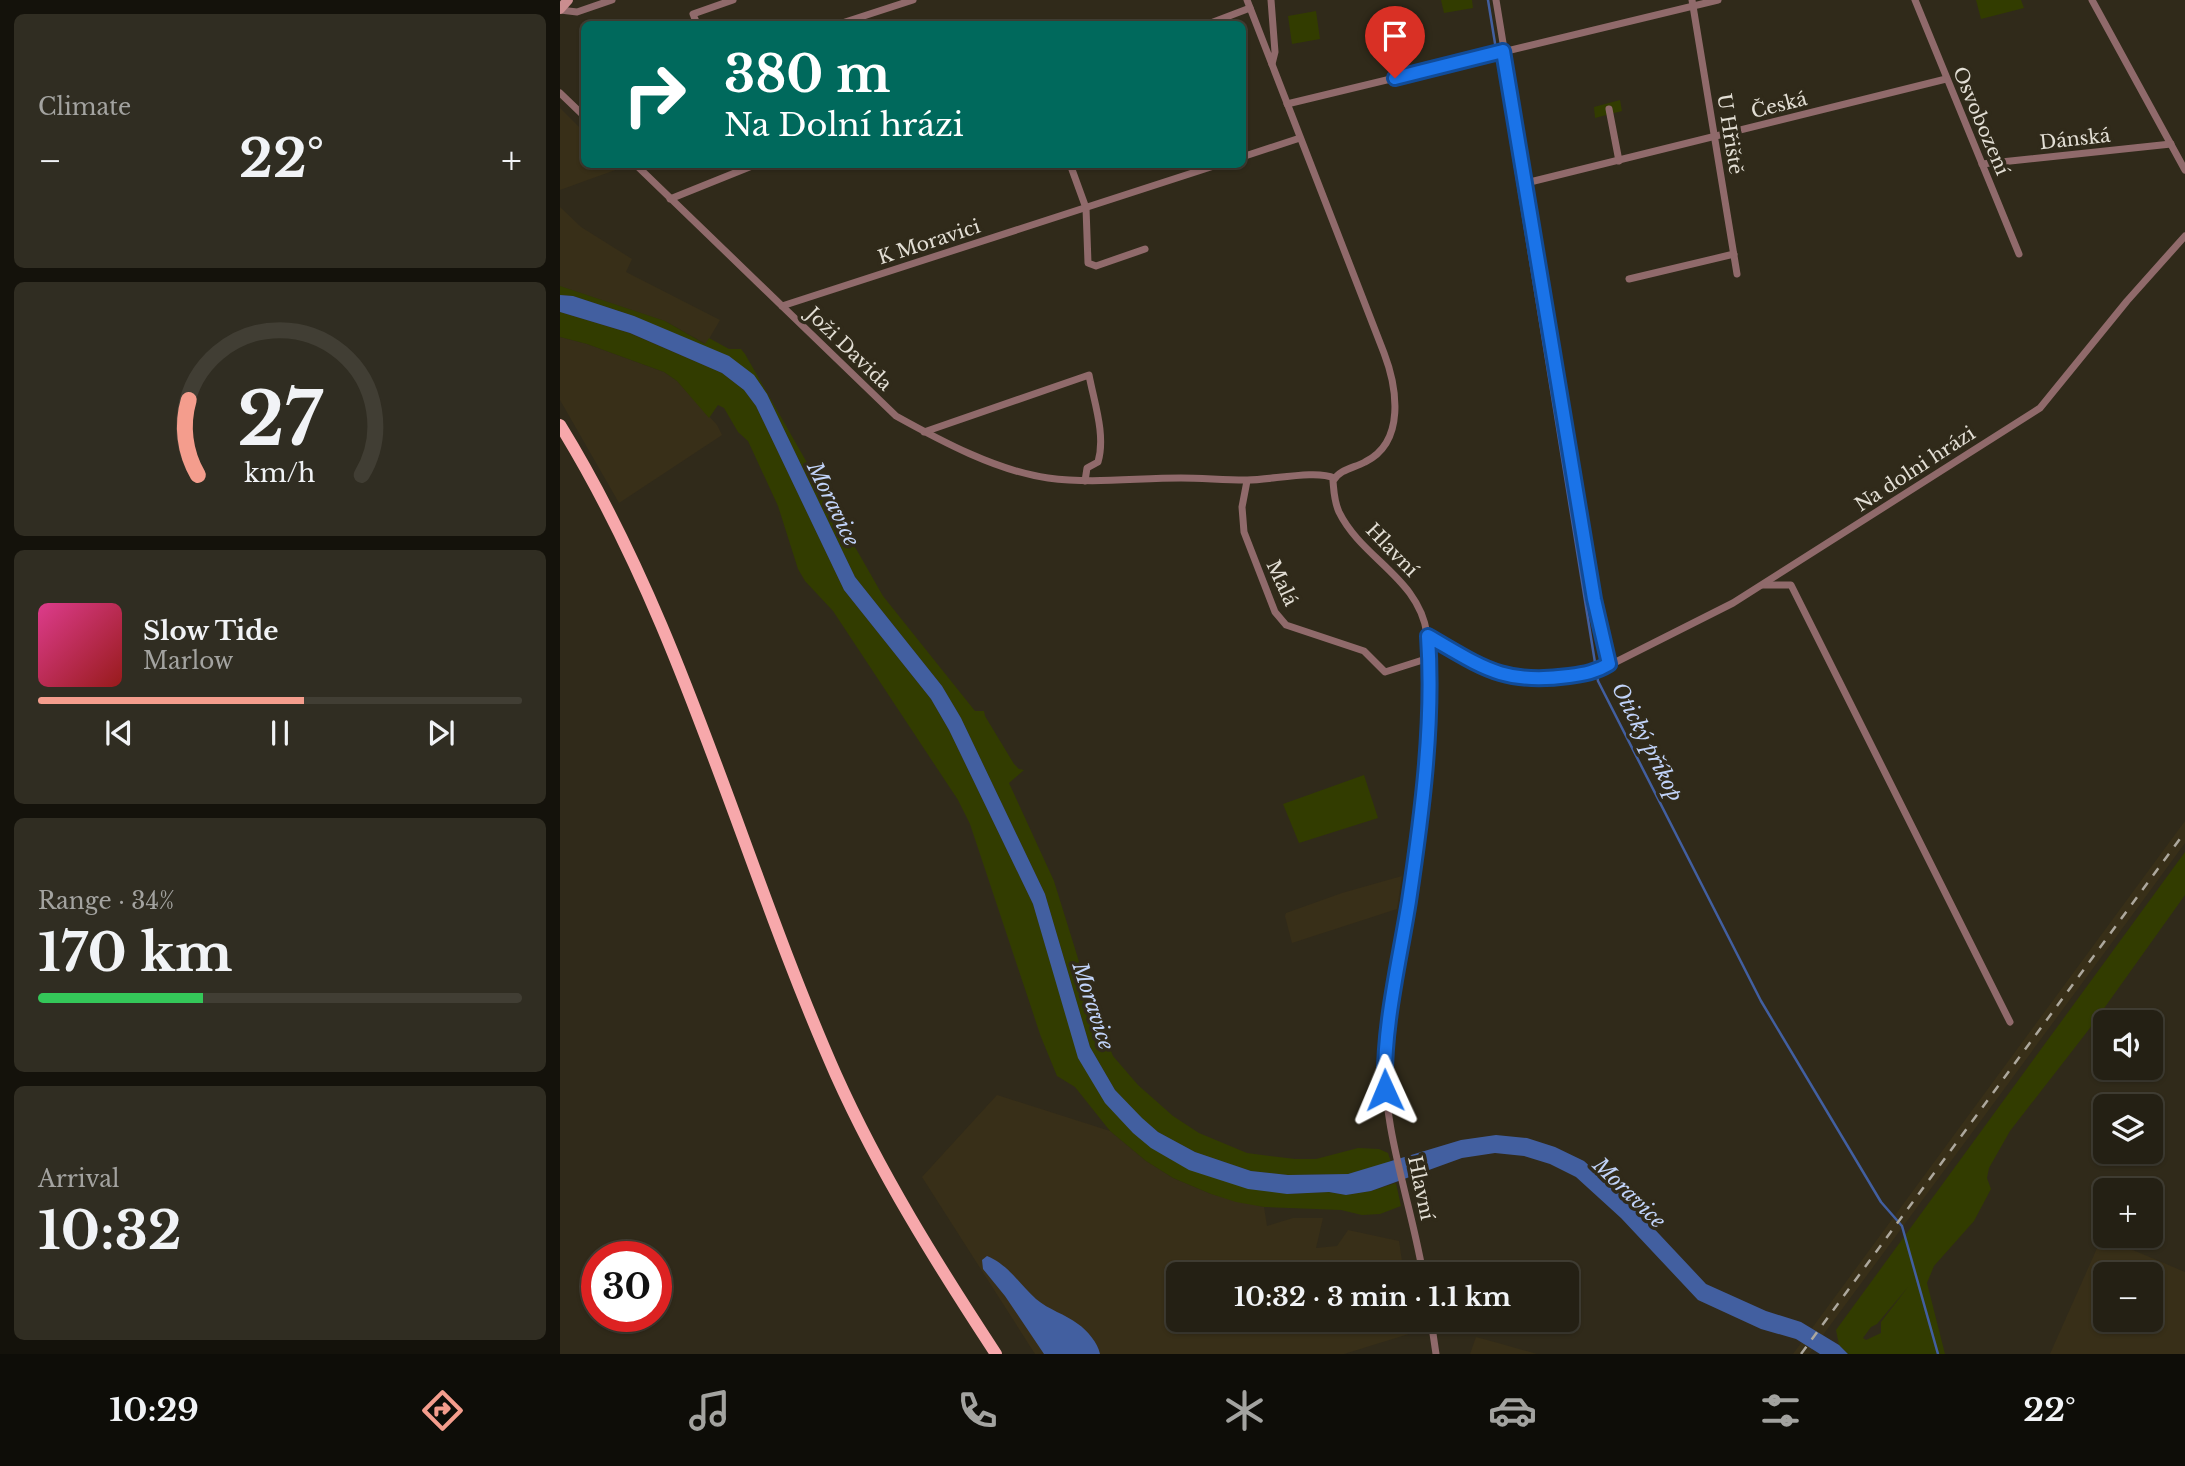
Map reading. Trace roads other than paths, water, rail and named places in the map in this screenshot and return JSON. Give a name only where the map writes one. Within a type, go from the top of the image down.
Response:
[{"type":"main road","points":[[560,9],[568,0]]},
{"type":"main road","points":[[560,425],[613,517],[652,602],[836,1075],[877,1158],[929,1250],[996,1354]]},
{"type":"street","points":[[560,9],[577,12],[612,0]]},
{"type":"street","points":[[696,21],[693,15],[733,0]]},
{"type":"street","points":[[848,21],[913,0]]},
{"type":"street","points":[[1496,0],[1498,53],[1526,183],[1606,666]]},
{"type":"street","points":[[1287,104],[1692,3],[1718,0]]},
{"type":"street","name":"Osvobození","points":[[1915,0],[2019,254]]},
{"type":"street","points":[[2092,0],[2185,170]]},
{"type":"street","points":[[1271,1],[1275,54],[1272,64]]},
{"type":"street","name":"U Hřiště","points":[[1692,3],[1737,274]]},
{"type":"street","points":[[1214,21],[1249,4],[1384,353],[1395,390],[1394,421],[1383,448],[1368,461],[1339,473],[1334,478]]},
{"type":"street","points":[[1256,25],[1268,20],[1272,12]]},
{"type":"street","name":"Česká","points":[[1526,183],[1946,79]]},
{"type":"street","points":[[560,93],[581,108]]},
{"type":"street","points":[[1609,108],[1619,161]]},
{"type":"street","points":[[1246,156],[1300,138]]},
{"type":"street","name":"Dánská","points":[[1982,164],[2171,144]]},
{"type":"street","name":"Joži Davida","points":[[639,168],[896,416],[924,432],[1009,468],[1046,478],[1085,481],[1180,478],[1247,481],[1320,475],[1334,478]]},
{"type":"street","points":[[670,199],[747,168]]},
{"type":"street","points":[[1071,168],[1086,208],[1090,264],[1096,266],[1144,249]]},
{"type":"street","points":[[1086,208],[1208,168]]},
{"type":"street","name":"K Moravici","points":[[782,306],[1086,208]]},
{"type":"street","name":"Na dolni hrázi","points":[[1428,636],[1505,676],[1539,679],[1592,672],[1733,603],[2040,408],[2127,301],[2185,236]]},
{"type":"street","points":[[1629,279],[1734,254]]},
{"type":"street","points":[[924,432],[1089,375],[1100,429],[1100,452],[1098,462],[1087,468],[1085,481]]},
{"type":"street","name":"Hlavní","points":[[1334,478],[1334,498],[1340,515],[1356,536],[1410,591],[1421,611],[1428,636],[1427,734],[1415,855],[1386,1039],[1385,1090],[1420,1262]]},
{"type":"street","name":"Malá","points":[[1247,481],[1242,508],[1245,540],[1275,611],[1286,625],[1364,651],[1385,672],[1429,658]]},
{"type":"street","points":[[1762,585],[1791,584],[2010,1022]]},
{"type":"street","points":[[1433,1332],[1436,1354]]},
{"type":"water","points":[[560,295],[573,296],[634,316],[729,356],[754,375],[767,394],[855,577],[942,686],[961,718],[1045,894],[1090,1047],[1115,1090],[1158,1132],[1195,1152],[1251,1171],[1288,1175],[1348,1174],[1461,1140],[1496,1135],[1527,1138],[1555,1147],[1584,1161],[1630,1203],[1706,1284],[1766,1311],[1801,1322],[1839,1345],[1848,1354],[1820,1354],[1796,1339],[1761,1329],[1698,1300],[1621,1218],[1576,1177],[1550,1164],[1524,1156],[1495,1153],[1462,1158],[1371,1191],[1346,1195],[1329,1192],[1287,1194],[1248,1189],[1189,1170],[1151,1148],[1105,1103],[1078,1058],[1033,904],[949,730],[931,699],[844,590],[756,406],[744,390],[722,373],[630,333],[560,312]]},
{"type":"water","points":[[987,1256],[1008,1270],[1041,1303],[1068,1317],[1088,1333],[1095,1341],[1100,1354],[1044,1354],[1005,1296],[983,1269],[982,1260]]},
{"type":"waterway","name":"Otický příkop","points":[[1488,0],[1598,681],[1761,1001],[1881,1202],[1902,1226],[1938,1354]]},
{"type":"railway","points":[[1801,1354],[2185,832]]},
{"type":"water label","name":"Moravice","points":[[833,504]]},
{"type":"water label","name":"Moravice","points":[[1093,1006]]},
{"type":"water label","name":"Moravice","points":[[1629,1193]]}]
